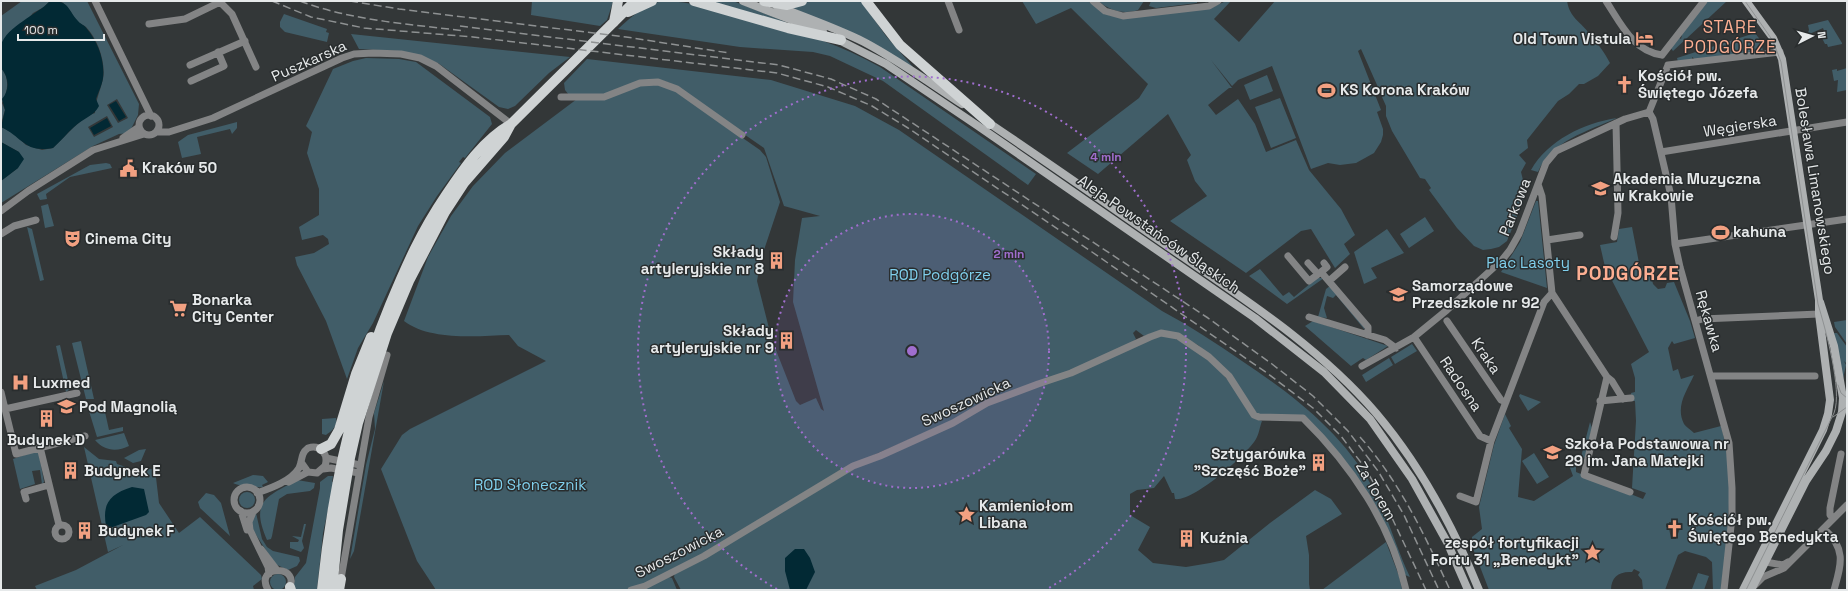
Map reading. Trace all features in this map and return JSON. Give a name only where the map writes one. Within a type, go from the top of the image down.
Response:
[{"type":"main road","points":[[617,19],[618,1]]},
{"type":"main road","points":[[324,590],[326,549],[342,478],[360,385],[412,252],[429,220],[469,163],[497,132],[511,124],[635,1]]},
{"type":"main road","points":[[617,19],[652,1]]},
{"type":"main road","points":[[694,1],[788,28],[841,40]]},
{"type":"main road","name":"Aleja Powstańców Śląskich","points":[[743,1],[841,40],[892,68],[1262,322],[1324,372],[1370,420],[1409,474],[1447,542],[1468,590]]},
{"type":"main road","points":[[763,1],[787,5],[802,1]]},
{"type":"main road","name":"Aleja Powstańców Śląskich","points":[[763,1],[827,26],[874,48],[914,71],[1276,321],[1339,374],[1385,424],[1420,472],[1447,518],[1479,590]]},
{"type":"main road","points":[[866,1],[900,45],[990,124]]},
{"type":"main road","name":"Bolesława Limanowskiego","points":[[1746,1],[1773,38],[1780,52],[1821,313],[1830,406],[1823,430],[1762,561],[1751,589]]},
{"type":"main road","points":[[346,458],[387,333],[421,255],[445,212],[464,183],[504,137],[511,124]]},
{"type":"main road","points":[[387,355],[421,255]]},
{"type":"main road","points":[[324,454],[340,430],[365,350],[383,313],[391,303]]},
{"type":"main road","name":"Bolesława Limanowskiego","points":[[1743,590],[1762,561],[1806,481],[1826,451],[1844,414],[1845,398],[1834,346],[1821,313]]},
{"type":"main road","points":[[1830,406],[1845,398]]},
{"type":"main road","points":[[1830,406],[1844,414]]},
{"type":"main road","points":[[339,590],[341,579]]},
{"type":"street","points":[[1,211],[15,200],[88,153],[120,140],[144,134],[151,134],[157,128],[155,118],[150,116],[94,1]]},
{"type":"street","points":[[149,24],[185,19],[220,1],[232,14],[256,67]]},
{"type":"street","points":[[948,1],[959,30]]},
{"type":"street","points":[[1092,1],[1105,11],[1123,16],[1209,6],[1218,1]]},
{"type":"street","points":[[1606,1],[1638,46],[1650,54],[1662,56],[1668,65]]},
{"type":"street","points":[[1662,56],[1704,1]]},
{"type":"street","points":[[190,65],[245,41]]},
{"type":"street","points":[[191,81],[224,66],[218,52]]},
{"type":"street","points":[[1668,65],[1780,52]]},
{"type":"street","name":"Puszkarska","points":[[157,128],[174,130],[217,116],[342,58],[354,54],[374,53],[406,54],[432,64],[511,124]]},
{"type":"street","points":[[1649,112],[1654,104],[1668,65]]},
{"type":"street","points":[[561,97],[604,97],[640,83],[654,81],[677,89],[742,135]]},
{"type":"street","points":[[120,140],[139,127],[142,118],[141,97]]},
{"type":"street","name":"Parkowa","points":[[1362,366],[1365,367],[1414,337],[1447,310],[1502,260],[1517,237],[1546,163],[1556,151],[1616,123],[1649,112]]},
{"type":"street","name":"Rękawka","points":[[1649,112],[1653,119],[1673,211],[1675,244],[1728,443],[1732,488],[1732,517],[1724,590]]},
{"type":"street","points":[[142,118],[150,116]]},
{"type":"street","name":"Węgierska","points":[[1661,152],[1793,132],[1847,122]]},
{"type":"street","points":[[1614,237],[1618,213],[1616,123]]},
{"type":"street","points":[[139,127],[144,134]]},
{"type":"street","points":[[1538,184],[1542,196],[1552,293],[1623,399]]},
{"type":"street","points":[[1675,244],[1847,219]]},
{"type":"street","points":[[1,234],[14,226],[36,220]]},
{"type":"street","points":[[1547,240],[1580,234]]},
{"type":"street","points":[[1288,256],[1309,281],[1327,266],[1324,263]]},
{"type":"street","points":[[1308,263],[1329,281],[1368,327],[1368,335]]},
{"type":"street","points":[[1329,281],[1345,267]]},
{"type":"street","points":[[1460,496],[1476,502],[1491,441],[1544,302],[1552,293]]},
{"type":"street","points":[[1696,321],[1821,313]]},
{"type":"street","points":[[1309,317],[1385,340],[1396,348]]},
{"type":"street","name":"Kraka","points":[[1447,321],[1501,400],[1506,402]]},
{"type":"street","name":"Swoszowicka","points":[[631,590],[645,586],[704,556],[853,466],[880,456],[953,423],[988,403],[1071,373],[1156,335],[1167,333],[1178,336],[1209,357],[1229,376],[1254,415],[1259,417],[1303,418]]},
{"type":"street","name":"Radosna","points":[[1414,337],[1480,436],[1491,441]]},
{"type":"street","points":[[341,579],[369,417],[387,355]]},
{"type":"street","points":[[1711,376],[1815,376]]},
{"type":"street","points":[[1607,377],[1600,401],[1584,475],[1630,492]]},
{"type":"street","points":[[1,392],[16,454],[85,436]]},
{"type":"street","points":[[5,410],[77,393]]},
{"type":"street","points":[[1600,401],[1631,398]]},
{"type":"street","name":"Za Torem","points":[[1303,418],[1328,444],[1365,494],[1389,542],[1406,590]]},
{"type":"street","points":[[40,447],[59,525]]},
{"type":"street","points":[[259,496],[292,475],[298,468],[302,454],[308,448],[315,447],[324,454],[360,465]]},
{"type":"street","points":[[323,469],[324,454]]},
{"type":"street","points":[[1833,519],[1830,515],[1830,508],[1841,454]]},
{"type":"street","points":[[300,462],[308,472]]},
{"type":"street","points":[[259,496],[308,472],[317,473],[323,469],[331,468],[359,473]]},
{"type":"street","points":[[26,499],[24,492],[49,485]]},
{"type":"street","points":[[259,496],[248,487],[238,491],[234,501],[241,512],[245,527],[252,535],[259,548],[269,574]]},
{"type":"street","points":[[252,535],[249,522],[253,512],[259,506],[259,496]]},
{"type":"street","points":[[1751,589],[1763,577],[1784,568],[1847,505]]},
{"type":"street","points":[[241,512],[253,512]]},
{"type":"street","points":[[1824,529],[1831,535],[1844,554],[1834,590]]},
{"type":"street","points":[[259,548],[277,570],[285,572],[288,575],[290,589]]},
{"type":"street","points":[[1762,561],[1783,565],[1790,561]]},
{"type":"street","points":[[268,590],[266,581],[269,574],[277,570]]},
{"type":"green space","points":[[22,1],[50,1],[44,7],[33,13],[1,50],[1,16]]},
{"type":"green space","points":[[60,1],[87,1],[139,104],[138,115],[129,133],[119,134],[93,146],[1,203],[1,181],[18,168],[19,152],[1,142],[1,127],[13,133],[26,145],[42,150],[53,148],[87,116],[95,113],[96,103],[104,73],[100,52],[90,32],[85,26],[78,22]],"holes":[[[117,99],[128,118],[118,123],[107,105]],[[107,116],[113,127],[94,137],[88,127]]]},
{"type":"green space","points":[[532,1],[613,2],[607,20],[600,26],[531,15]]},
{"type":"green space","points":[[663,1],[693,4],[713,9],[796,32],[847,50],[880,67],[1036,174],[1028,185],[883,81],[830,56],[813,52],[740,47],[618,29],[644,8]]},
{"type":"green space","points":[[707,1],[733,1],[786,22],[785,23]]},
{"type":"green space","points":[[808,1],[861,1],[886,36],[914,68],[791,7]]},
{"type":"green space","points":[[1022,1],[1088,1],[1102,12],[1111,16],[1211,8],[1226,1],[1231,1],[1214,19],[1239,42],[1275,1],[1567,1],[1570,11],[1597,43],[1610,63],[1598,76],[1584,84],[1579,84],[1569,94],[1558,101],[1527,140],[1528,148],[1519,155],[1526,163],[1521,172],[1525,188],[1522,204],[1507,241],[1499,247],[1483,250],[1474,246],[1457,228],[1429,190],[1431,188],[1425,179],[1420,178],[1392,131],[1386,116],[1386,106],[1382,97],[1384,95],[1381,94],[1361,49],[1358,51],[1381,110],[1377,112],[1383,129],[1381,142],[1374,153],[1356,163],[1340,165],[1328,163],[1311,169],[1272,66],[1238,80],[1232,86],[1211,60],[1232,88],[1229,88],[1208,105],[1216,115],[1238,99],[1255,124],[1266,152],[1296,140],[1309,170],[1341,209],[1355,235],[1344,244],[1350,254],[1335,268],[1311,229],[1301,231],[1246,273],[1170,221],[1207,196],[1195,181],[1187,160],[1191,155],[1168,114],[1098,174],[1067,153],[1139,98],[1148,84],[1071,8],[1036,24]]},
{"type":"green space","points":[[1098,1],[1144,1],[1138,10],[1122,12],[1107,7]]},
{"type":"green space","points":[[1151,1],[1197,1],[1197,3],[1156,8],[1149,6]]},
{"type":"green space","points":[[1707,1],[1727,1],[1673,51],[1670,47],[1678,37],[1681,39],[1682,35],[1680,34]]},
{"type":"green space","points":[[284,14],[327,29],[326,32],[329,33],[327,42],[285,32],[280,27],[280,22]]},
{"type":"green space","points":[[1828,20],[1842,44],[1828,47],[1822,38],[1826,36],[1823,28],[1807,35],[1809,30],[1808,25]]},
{"type":"green space","points":[[1755,33],[1761,41],[1763,51],[1696,60],[1692,57],[1692,59],[1678,62],[1677,58]]},
{"type":"green space","points":[[351,34],[570,57],[549,73],[515,106],[508,109],[499,107],[438,63],[398,51],[359,49]]},
{"type":"green space","points":[[366,58],[399,59],[416,62],[490,117],[492,124],[465,158],[463,157],[459,162],[461,163],[437,196],[418,226],[373,323],[358,348],[347,379],[326,321],[297,265],[295,257],[314,253],[329,244],[328,239],[323,235],[302,240],[299,227],[319,215],[319,189],[307,153],[312,132],[306,126],[333,69],[353,61]]},
{"type":"green space","points":[[587,59],[771,80],[855,106],[899,130],[1162,311],[1203,335],[1280,387],[1298,401],[1347,449],[1361,468],[1373,488],[1383,510],[1410,577],[1405,575],[1388,531],[1377,509],[1364,489],[1336,451],[1304,416],[1257,414],[1229,373],[1198,345],[1173,332],[1157,332],[1144,336],[1136,330],[1133,333],[1136,339],[1132,342],[1069,373],[1025,387],[988,402],[949,422],[844,468],[703,554],[649,582],[624,590],[436,590],[417,561],[381,469],[402,435],[410,429],[546,361],[518,346],[509,335],[455,336],[440,334],[427,332],[404,321],[428,257],[451,216],[473,186],[505,153],[577,99],[607,98],[642,85],[660,84],[675,91],[760,150],[766,157],[780,202],[761,259],[757,281],[772,340],[796,401],[800,405],[816,398],[821,409],[824,411],[793,302],[795,260],[802,218],[820,216],[784,206],[764,148],[670,83],[652,79],[645,80],[607,95],[569,95],[565,90],[564,83]]},
{"type":"green space","points":[[1,68],[6,76],[7,90],[2,103],[5,110],[1,124]]},
{"type":"green space","points":[[1847,68],[1847,90],[1837,92],[1838,80],[1834,81],[1832,70],[1837,69],[1837,71]]},
{"type":"green space","points":[[1267,75],[1273,91],[1250,100],[1244,85]]},
{"type":"green space","points":[[1280,98],[1296,138],[1271,148],[1255,107]]},
{"type":"green space","points":[[1617,118],[1572,138],[1552,152],[1544,161],[1538,172],[1531,170],[1538,159],[1547,150],[1568,135],[1592,124]]},
{"type":"green space","points":[[237,122],[237,128],[232,134],[230,129],[197,137],[201,154],[182,158],[178,142],[188,135]]},
{"type":"green space","points":[[110,164],[112,168],[70,177],[46,194],[47,199],[40,200],[37,194],[90,165]]},
{"type":"green space","name":"Plac Lasoty","points":[[1536,201],[1538,201],[1547,288],[1501,272],[1520,242]]},
{"type":"green space","points":[[48,204],[54,226],[45,228],[41,206]]},
{"type":"green space","points":[[1425,217],[1434,231],[1409,248],[1400,234]]},
{"type":"green space","points":[[27,227],[32,229],[44,280],[40,281]]},
{"type":"green space","points":[[1632,227],[1640,268],[1649,267],[1653,284],[1658,289],[1665,288],[1667,283],[1674,282],[1690,321],[1695,338],[1674,344],[1672,341],[1668,348],[1673,371],[1678,369],[1681,379],[1694,375],[1681,405],[1684,424],[1694,433],[1721,426],[1726,446],[1728,466],[1729,508],[1721,590],[1713,590],[1712,562],[1706,557],[1685,551],[1678,555],[1665,590],[1643,590],[1642,580],[1638,575],[1640,572],[1634,569],[1632,572],[1620,574],[1614,578],[1611,585],[1611,590],[1489,590],[1472,546],[1472,537],[1482,529],[1479,507],[1494,445],[1505,414],[1511,426],[1509,428],[1522,449],[1518,497],[1534,501],[1573,476],[1569,465],[1581,457],[1590,422],[1592,428],[1585,457],[1576,464],[1576,472],[1643,499],[1646,493],[1632,488],[1636,421],[1635,401],[1632,401],[1631,393],[1635,392],[1635,378],[1631,364],[1649,352],[1605,267],[1600,245],[1617,242],[1619,229]],"holes":[[[1669,522],[1682,523],[1676,539],[1671,539],[1669,528],[1666,527],[1666,524],[1669,524]]]},
{"type":"green space","points":[[1387,229],[1404,253],[1371,268],[1377,278],[1364,284],[1354,252]]},
{"type":"green space","points":[[1260,269],[1283,296],[1289,292],[1294,297],[1317,278],[1324,278],[1287,304],[1249,276]]},
{"type":"green space","points":[[1330,286],[1365,328],[1364,329],[1336,295],[1333,298],[1327,296],[1324,308],[1327,318],[1318,317],[1326,289]]},
{"type":"green space","points":[[1847,320],[1847,344],[1835,327],[1834,322]]},
{"type":"green space","points":[[1313,321],[1388,346],[1366,360],[1363,358],[1351,366],[1305,326]]},
{"type":"green space","points":[[1834,333],[1837,333],[1847,347],[1847,361],[1846,363],[1844,361],[1846,365],[1843,379]]},
{"type":"green space","name":"Kamieniołom Libana","points":[[1166,335],[1182,342],[1208,359],[1219,370],[1259,420],[1262,421],[1256,439],[1242,456],[1219,476],[1194,493],[1183,498],[1175,499],[1174,493],[1172,493],[1164,476],[1154,488],[1137,490],[1130,494],[1130,515],[1150,527],[1138,550],[1153,563],[1186,567],[1224,560],[1270,523],[1315,490],[1331,499],[1342,514],[1306,536],[1309,555],[1310,590],[681,590],[674,577],[675,572],[833,479],[986,406],[1155,337]]},
{"type":"green space","points":[[81,341],[94,399],[86,399],[72,343]]},
{"type":"green space","points":[[1412,344],[1417,351],[1395,364],[1391,357]]},
{"type":"green space","points":[[60,345],[70,389],[66,392],[56,346]]},
{"type":"green space","points":[[1389,358],[1393,365],[1366,382],[1362,375]]},
{"type":"green space","points":[[384,381],[354,551],[350,559],[366,465],[375,429],[374,413]]},
{"type":"green space","points":[[1520,394],[1541,402],[1528,411],[1519,396]]},
{"type":"green space","points":[[103,403],[109,430],[123,427],[123,431],[97,437],[88,408],[90,406]]},
{"type":"green space","points":[[336,418],[335,426],[332,430],[326,435],[322,434],[322,419]]},
{"type":"green space","points":[[124,433],[129,446],[120,449],[115,450],[107,448],[95,440]]},
{"type":"green space","points":[[84,447],[99,459],[116,461],[117,464],[132,469],[155,469],[159,503],[179,533],[200,517],[261,575],[262,579],[253,586],[254,590],[37,590],[35,586],[76,570],[123,545],[108,552]]},
{"type":"green space","points":[[146,449],[141,461],[133,463],[124,458],[139,450]]},
{"type":"green space","points":[[36,451],[39,454],[44,482],[42,484],[40,470],[32,471],[35,484],[20,489],[13,459]]},
{"type":"green space","points":[[1534,453],[1549,477],[1537,484],[1522,461]]},
{"type":"green space","points":[[253,475],[263,476],[268,482],[262,485],[263,487],[243,486],[233,483]]},
{"type":"green space","points":[[328,476],[333,476],[332,482],[334,482],[323,533],[317,590],[293,590],[295,577],[306,563],[320,482]]},
{"type":"green space","points":[[297,480],[315,483],[314,488],[310,491],[287,494],[279,499],[272,536],[271,539],[267,540],[260,517],[261,508],[264,502],[269,496]]},
{"type":"green space","points":[[247,492],[253,494],[255,500],[253,506],[247,508],[241,506],[239,500],[241,494]]},
{"type":"green space","points":[[206,493],[214,495],[221,503],[230,536],[200,508],[198,502]]},
{"type":"green space","points":[[256,513],[262,539],[267,547],[273,551],[299,557],[300,561],[297,566],[288,570],[275,564],[251,527],[251,520]]},
{"type":"green space","points":[[304,524],[306,524],[302,541],[304,548],[301,552],[290,548],[290,542],[298,542],[299,540],[292,536],[301,537]]},
{"type":"green space","points":[[1386,542],[1399,576],[1402,589],[1322,590]]},
{"type":"green space","points":[[1698,573],[1709,576],[1704,590],[1692,589]]},
{"type":"green space","points":[[278,574],[284,576],[286,582],[284,588],[278,590],[272,588],[270,582],[272,576]]},
{"type":"green space","points":[[669,577],[672,578],[677,590],[636,590]]},
{"type":"shaded area","points":[[50,1],[65,4],[74,17],[91,34],[102,58],[103,72],[102,81],[96,99],[99,106],[97,109],[71,129],[53,148],[43,149],[25,144],[9,131],[1,127],[5,110],[2,99],[5,95],[8,84],[6,75],[1,68],[1,45],[9,32]]},
{"type":"shaded area","points":[[116,101],[126,117],[119,121],[109,105]]},
{"type":"shaded area","points":[[107,118],[111,126],[94,135],[90,128]]},
{"type":"shaded area","points":[[1,142],[19,152],[24,159],[18,168],[1,181]]},
{"type":"shaded area","points":[[132,487],[144,489],[149,512],[146,515],[110,528],[106,526],[105,511],[109,500],[118,493]]},
{"type":"shaded area","points":[[795,549],[804,549],[810,558],[815,572],[806,590],[790,590],[785,571],[785,558]]},
{"type":"tram line","points":[[1745,1],[1773,41],[1781,62],[1818,304],[1832,359],[1836,390],[1834,413],[1746,590]]},
{"type":"tram line","points":[[1838,385],[1841,393],[1847,398]]},
{"type":"tram line","points":[[1833,417],[1847,407]]},
{"type":"railway","points":[[272,1],[311,17],[364,28],[473,37],[777,73],[828,87],[872,106],[908,128],[1092,252],[1267,373],[1313,408],[1341,436],[1365,468],[1384,501],[1426,590]]},
{"type":"railway","points":[[300,1],[340,13],[382,21],[465,31]]},
{"type":"railway","points":[[350,1],[399,9],[626,37],[729,53]]},
{"type":"railway","points":[[460,26],[779,65],[831,79],[876,99],[1208,318],[1272,364],[1313,396],[1348,431],[1378,471],[1404,515],[1439,590]]},
{"type":"railway","points":[[1360,437],[1387,472],[1411,510],[1450,590]]},
{"type":"place","name":"Old Town Vistula","points":[[1644,39]]},
{"type":"place","name":"Kościół pw. Świętego Józefa","points":[[1625,85]]},
{"type":"place","name":"KS Korona Kraków","points":[[1327,90]]},
{"type":"place","name":"Kraków 50","points":[[129,168]]},
{"type":"place","name":"Akademia Muzyczna w Krakowie","points":[[1600,188]]},
{"type":"place","name":"kahuna","points":[[1720,232]]},
{"type":"place","name":"Cinema City","points":[[72,239]]},
{"type":"place","name":"Składy artyleryjskie nr 8","points":[[777,261]]},
{"type":"place","name":"Samorządowe Przedszkole nr 92","points":[[1399,295]]},
{"type":"place","name":"Bonarka City Center","points":[[179,309]]},
{"type":"place","name":"Składy artyleryjskie nr 9","points":[[787,340]]},
{"type":"place","name":"Luxmed","points":[[20,383]]},
{"type":"place","name":"Pod Magnolią","points":[[66,407]]},
{"type":"place","name":"Budynek D","points":[[46,419]]},
{"type":"place","name":"Szkoła Podstawowa nr 29 im. Jana Matejki","points":[[1552,453]]},
{"type":"place","name":"Sztygarówka \"Szczęść Boże\"","points":[[1319,463]]},
{"type":"place","name":"Budynek E","points":[[71,471]]},
{"type":"place","name":"Kamieniołom Libana","points":[[966,515]]},
{"type":"place","name":"Kościół pw. Świętego Benedykta","points":[[1675,529]]},
{"type":"place","name":"Budynek F","points":[[85,531]]},
{"type":"place","name":"Kuźnia","points":[[1187,538]]},
{"type":"place","name":"zespół fortyfikacji Fortu 31 „Benedykt”","points":[[1592,552]]},
{"type":"district","name":"STARE PODGÓRZE","points":[[1730,37]]},
{"type":"district","name":"PODGÓRZE","points":[[1628,273]]},
{"type":"park label","name":"ROD Podgórze","points":[[940,275]]},
{"type":"park label","name":"ROD Słonecznik","points":[[530,485]]}]
